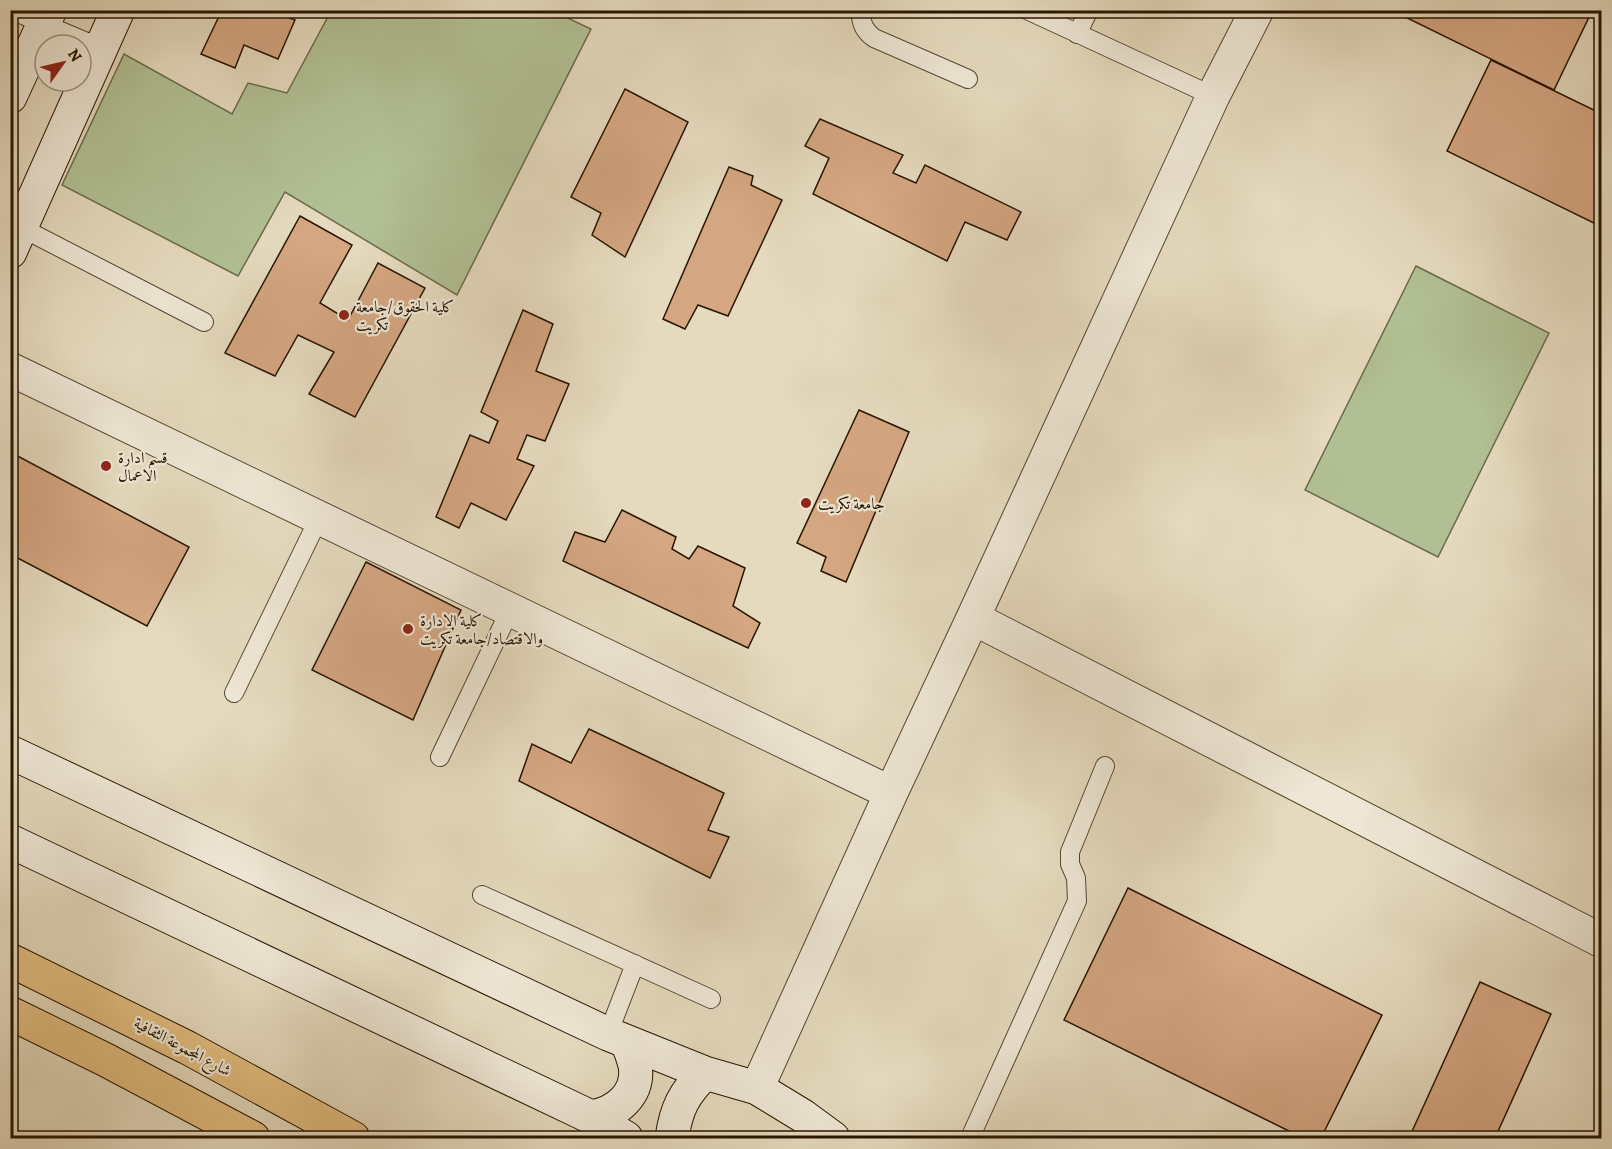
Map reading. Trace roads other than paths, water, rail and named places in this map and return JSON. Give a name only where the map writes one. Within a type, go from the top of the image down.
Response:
[{"type":"main road","name":"شارع المجموعة الثقافية","points":[[10,960],[188,1048],[353,1138]]},
{"type":"main road","points":[[10,1013],[106,1060],[254,1138]]},
{"type":"street","points":[[16,240],[118,10]]},
{"type":"street","points":[[757,1088],[1213,96],[1257,10]]},
{"type":"street","points":[[10,98],[47,18]]},
{"type":"street","points":[[10,369],[891,793]]},
{"type":"street","points":[[973,618],[1602,941]]},
{"type":"street","points":[[10,752],[617,1038],[705,1073],[757,1088],[804,1127],[833,1138]]},
{"type":"street","points":[[10,841],[591,1117],[627,1138]]},
{"type":"street","points":[[591,1117],[614,1110],[624,1102],[631,1091],[635,1067],[617,1038]]},
{"type":"street","points":[[672,1138],[681,1102],[705,1073]]},
{"type":"lane","points":[[11,10],[47,18],[100,48]]},
{"type":"lane","points":[[861,10],[861,20],[869,35],[968,79]]},
{"type":"lane","points":[[1026,10],[1213,96]]},
{"type":"lane","points":[[1077,34],[1089,10]]},
{"type":"lane","points":[[16,240],[204,322]]},
{"type":"lane","points":[[234,693],[319,518]]},
{"type":"lane","points":[[440,757],[510,610]]},
{"type":"lane","points":[[970,1138],[1077,901],[1076,878],[1070,864],[1070,852],[1105,766]]},
{"type":"lane","points":[[482,895],[711,999]]},
{"type":"lane","points":[[617,1038],[635,964]]},
{"type":"place","name":"كلية الحقوق/جامعة تكريت","points":[[344,315]]},
{"type":"place","name":"قسم ادارة الاعمال","points":[[106,466]]},
{"type":"place","name":"جامعة تكريت","points":[[806,503]]},
{"type":"place","name":"كلية الادارة والاقتصاد/جامعة تكريت","points":[[408,629]]}]
